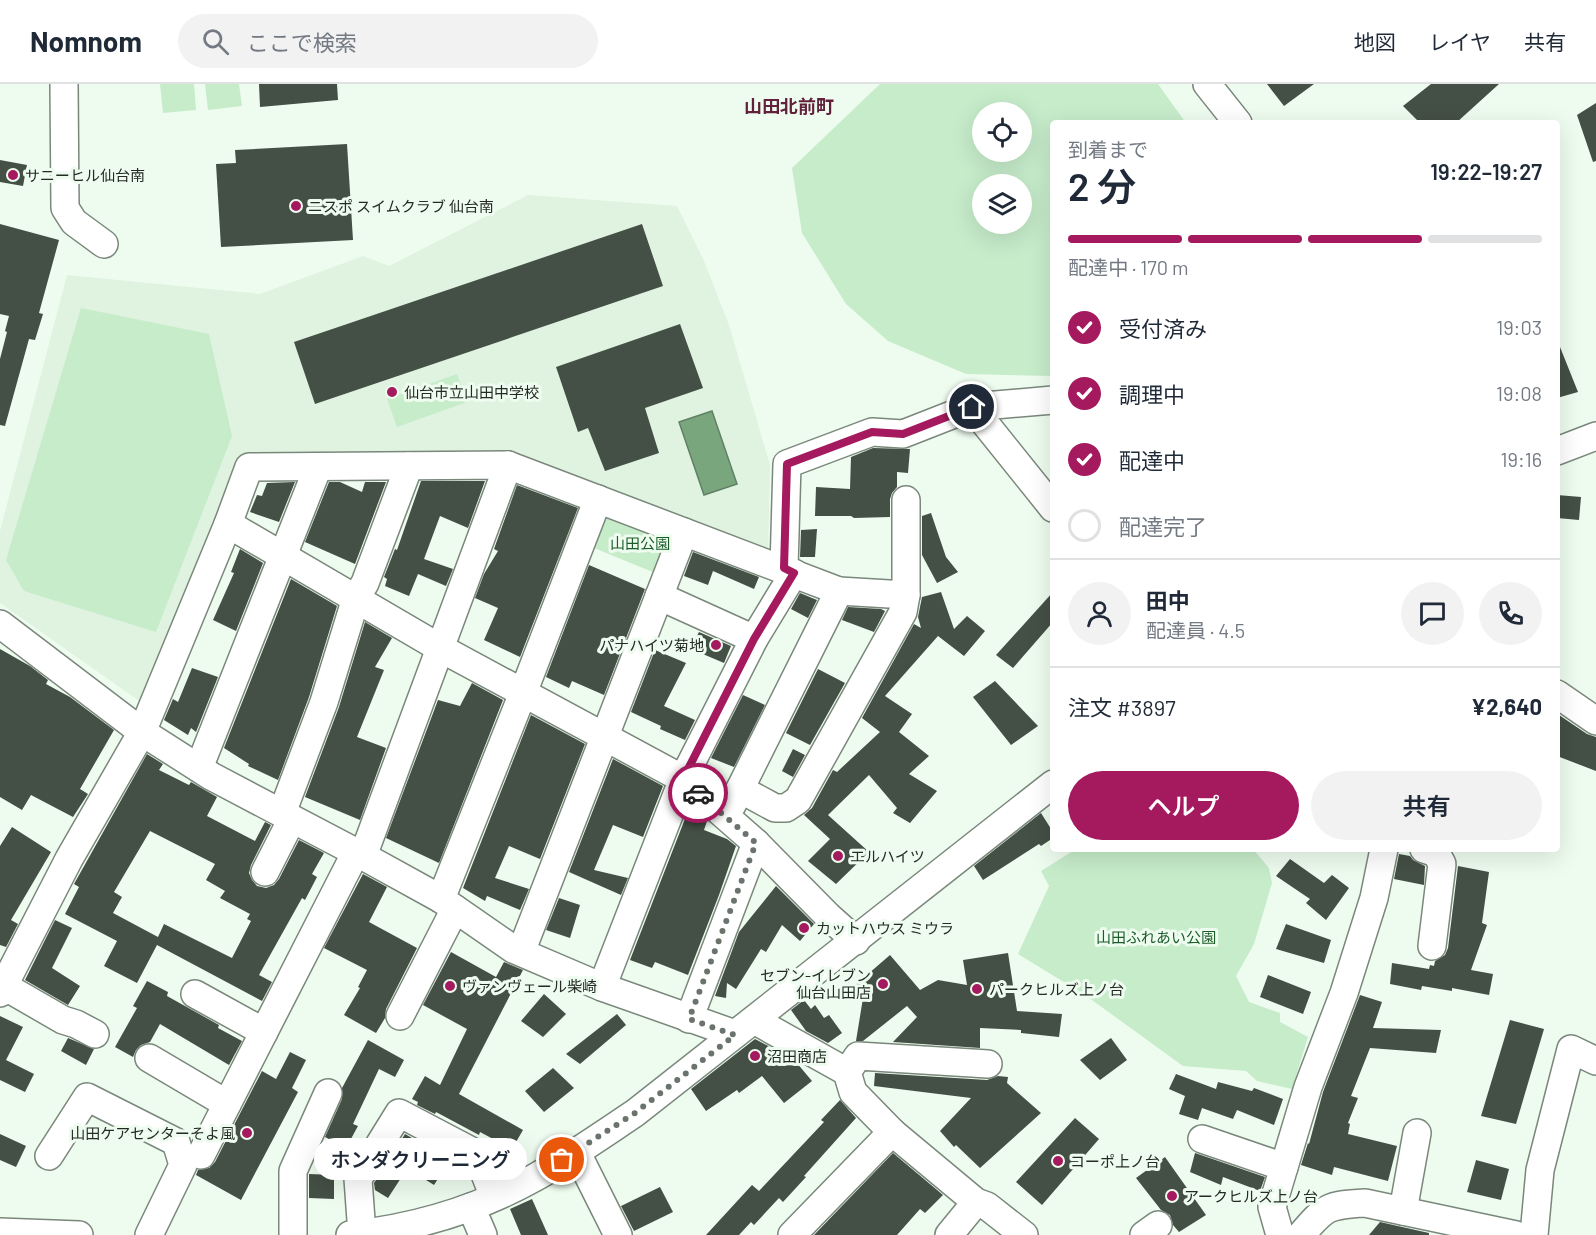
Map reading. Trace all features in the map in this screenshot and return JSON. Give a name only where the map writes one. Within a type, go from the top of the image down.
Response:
[{"type":"street","points":[[64,84],[65,208],[74,222],[104,244]]},
{"type":"street","points":[[1207,84],[1236,120]]},
{"type":"street","points":[[602,987],[683,779],[789,571],[787,464],[872,432],[903,434],[972,407],[1050,400]]},
{"type":"street","points":[[972,407],[1050,504]]},
{"type":"street","points":[[1560,450],[1596,436]]},
{"type":"street","points":[[201,1155],[359,854],[440,648],[508,465]]},
{"type":"street","points":[[95,1035],[2,986],[69,859],[142,732],[228,524],[249,467],[508,465],[840,591],[906,595]]},
{"type":"street","points":[[199,768],[318,466]]},
{"type":"street","points":[[265,872],[287,816],[356,598],[365,583],[409,466]]},
{"type":"street","points":[[400,1016],[448,904],[524,693],[598,499]]},
{"type":"street","points":[[740,789],[775,807],[786,808],[798,800],[903,612],[906,595],[906,500]]},
{"type":"street","points":[[228,524],[440,648],[683,779],[756,843],[856,941]]},
{"type":"street","points":[[521,952],[684,532]]},
{"type":"street","points":[[726,817],[840,591]]},
{"type":"street","points":[[659,596],[754,639]]},
{"type":"street","points":[[1,628],[142,732],[199,768],[448,904],[521,952],[602,987],[689,1019],[744,1027],[847,1072],[853,1092],[892,1132],[976,1202],[987,1206],[1024,1235]]},
{"type":"street","points":[[1560,696],[1596,721]]},
{"type":"street","points":[[483,1235],[482,1202],[477,1154],[399,1113],[358,1179],[356,1234],[427,1228],[482,1202],[534,1178],[635,1113],[1050,786]]},
{"type":"street","points":[[689,1019],[756,843]]},
{"type":"street","points":[[1280,1235],[1272,1207],[1308,1087],[1344,993],[1374,898],[1383,852]]},
{"type":"street","points":[[1432,946],[1442,864],[1433,852]]},
{"type":"street","points":[[195,994],[264,1032]]},
{"type":"street","points":[[1534,1235],[1540,1170],[1571,1049],[1596,1061]]},
{"type":"street","points":[[847,1072],[858,1056],[988,1064]]},
{"type":"street","points":[[149,1058],[226,1104]]},
{"type":"street","points":[[293,1235],[293,1171],[328,1093]]},
{"type":"street","points":[[50,1156],[87,1096],[176,1142],[183,1165],[148,1235]]},
{"type":"street","points":[[792,1235],[892,1132]]},
{"type":"street","points":[[1403,1211],[1417,1133]]},
{"type":"street","points":[[1202,1139],[1284,1167]]},
{"type":"street","points":[[576,1151],[618,1235]]},
{"type":"street","points":[[949,1235],[976,1202]]},
{"type":"street","points":[[1301,1235],[1322,1212],[1341,1204],[1365,1203],[1516,1235]]},
{"type":"street","points":[[0,1232],[79,1235]]},
{"type":"shaded area","name":"仙台市立山田中学校","points":[[528,195],[677,206],[704,261],[729,325],[770,465],[768,558],[514,460],[240,461],[145,705],[0,603],[0,531],[67,275],[260,294],[363,256],[389,266]]},
{"type":"shaded area","points":[[712,411],[737,484],[704,495],[679,422]]},
{"type":"green space","points":[[160,84],[194,84],[196,110],[163,113]]},
{"type":"green space","points":[[205,84],[239,84],[242,106],[208,110]]},
{"type":"green space","points":[[880,84],[1158,84],[1184,120],[1050,120],[1050,376],[966,374],[888,341],[846,304],[802,233],[792,168]]},
{"type":"green space","points":[[81,308],[209,334],[232,436],[156,632],[24,591],[6,560]]},
{"type":"green space","points":[[457,374],[467,402],[397,427],[387,399]]},
{"type":"green space","name":"山田公園","points":[[610,508],[677,535],[660,575],[594,548]]},
{"type":"green space","name":"山田ふれあい公園","points":[[1071,852],[1256,852],[1269,868],[1272,883],[1254,944],[1236,976],[1249,1002],[1280,1013],[1280,1022],[1308,1037],[1292,1089],[1257,1081],[1246,1071],[1183,1066],[1085,995],[1018,954],[1049,886],[1041,871]]},
{"type":"building","points":[[259,84],[337,84],[338,100],[260,107]]},
{"type":"building","points":[[1267,84],[1314,84],[1284,106]]},
{"type":"building","points":[[1431,84],[1499,84],[1459,120],[1417,120],[1403,106]]},
{"type":"building","points":[[1596,103],[1596,161],[1593,162],[1577,115]]},
{"type":"building","points":[[347,144],[353,240],[221,247],[216,164],[236,163],[235,150]]},
{"type":"building","name":"サニーヒル仙台南","points":[[0,160],[27,165],[23,186],[0,182]]},
{"type":"building","points":[[0,224],[59,240],[39,313],[43,314],[35,340],[29,339],[5,426],[0,425],[0,359],[9,316],[0,314]]},
{"type":"building","points":[[642,224],[663,286],[315,404],[294,342]]},
{"type":"building","points":[[680,324],[703,388],[645,408],[659,453],[605,471],[588,428],[578,432],[556,367]]},
{"type":"building","points":[[1560,347],[1578,392],[1560,397]]},
{"type":"building","points":[[873,448],[910,449],[908,473],[897,472],[897,487],[890,499],[890,517],[815,516],[816,487],[850,489],[851,457]]},
{"type":"building","points":[[421,481],[485,481],[468,528],[440,516],[424,559],[453,569],[446,586],[418,574],[409,596],[385,586],[387,579],[384,577],[395,549],[397,550]]},
{"type":"building","points":[[295,482],[279,522],[250,512],[257,495],[262,496],[267,483]]},
{"type":"building","points":[[329,482],[340,482],[362,492],[365,482],[386,482],[355,564],[305,542]]},
{"type":"building","points":[[517,485],[578,508],[520,657],[484,640],[498,608],[475,598],[484,574],[498,551],[494,549]]},
{"type":"building","points":[[1560,495],[1581,497],[1579,520],[1560,518]]},
{"type":"building","points":[[931,513],[946,557],[958,572],[937,583],[922,555],[922,516]]},
{"type":"building","points":[[817,529],[815,557],[800,557],[801,530]]},
{"type":"building","points":[[240,549],[263,563],[236,631],[213,620],[234,573],[231,572]]},
{"type":"building","points":[[693,552],[759,577],[754,589],[713,571],[708,585],[684,576]]},
{"type":"building","points":[[589,565],[645,589],[604,695],[572,681],[569,688],[546,677]]},
{"type":"building","points":[[291,579],[337,606],[309,697],[278,780],[248,766],[249,764],[224,748]]},
{"type":"building","points":[[941,592],[954,629],[967,616],[985,631],[964,656],[938,636],[885,696],[912,714],[899,732],[929,756],[909,774],[937,791],[910,823],[893,813],[897,808],[869,775],[828,815],[869,852],[836,884],[808,861],[830,839],[804,815],[812,808],[833,770],[837,772],[880,732],[862,718],[914,624],[921,628],[918,617],[922,597]]},
{"type":"building","points":[[800,593],[817,600],[808,618],[791,609]]},
{"type":"building","points":[[1050,595],[1050,625],[1013,668],[996,655]]},
{"type":"building","points":[[848,607],[885,611],[874,632],[842,620]]},
{"type":"building","points":[[365,622],[392,638],[375,667],[384,670],[357,737],[386,748],[360,820],[305,797],[339,707]]},
{"type":"building","points":[[699,632],[731,646],[724,663],[691,649]]},
{"type":"building","points":[[0,649],[30,666],[48,680],[46,684],[70,697],[114,730],[80,789],[88,794],[73,817],[31,795],[22,810],[0,797]]},
{"type":"building","points":[[655,650],[686,663],[664,706],[695,720],[685,740],[631,712]]},
{"type":"building","points":[[192,668],[218,677],[196,732],[191,728],[188,735],[164,720],[173,699],[178,702]]},
{"type":"building","points":[[818,669],[845,683],[810,745],[786,733]]},
{"type":"building","points":[[995,681],[1038,726],[1011,745],[973,697]]},
{"type":"building","points":[[472,683],[503,700],[439,863],[386,838],[438,700],[460,706]]},
{"type":"building","points":[[743,695],[765,705],[734,767],[711,758]]},
{"type":"building","points":[[531,715],[585,744],[540,859],[509,846],[495,878],[529,889],[520,910],[487,896],[485,901],[463,888]]},
{"type":"building","points":[[1560,716],[1587,734],[1596,737],[1596,771],[1560,757]]},
{"type":"building","points":[[793,749],[805,755],[793,777],[782,771]]},
{"type":"building","points":[[147,754],[163,764],[159,770],[189,785],[191,782],[217,797],[207,816],[255,841],[265,822],[271,825],[249,873],[257,886],[266,888],[274,885],[299,840],[324,853],[312,874],[317,877],[305,900],[302,898],[259,975],[272,982],[262,1001],[157,945],[137,983],[104,966],[117,941],[65,914],[79,887],[74,884]],"holes":[[[150,831],[215,864],[206,880],[225,891],[220,898],[250,914],[247,919],[251,921],[232,958],[164,924],[158,937],[113,913],[122,897],[114,892]]]},
{"type":"building","points":[[613,759],[663,786],[643,837],[613,825],[594,870],[628,878],[621,895],[569,872]]},
{"type":"building","points":[[690,806],[707,821],[704,830],[727,839],[736,846],[688,975],[655,962],[652,968],[630,960]]},
{"type":"building","points":[[1041,813],[1050,827],[1050,840],[1041,846],[1039,844],[983,880],[974,866]]},
{"type":"building","points":[[12,827],[51,852],[11,920],[18,924],[6,947],[0,945],[0,846]]},
{"type":"building","points":[[1399,854],[1410,856],[1425,866],[1424,885],[1394,879]]},
{"type":"building","points":[[1290,859],[1324,883],[1332,875],[1349,888],[1326,920],[1306,903],[1310,899],[1276,876]]},
{"type":"building","points":[[1458,866],[1489,872],[1482,923],[1487,925],[1471,970],[1493,974],[1489,995],[1452,988],[1452,991],[1422,986],[1421,990],[1390,984],[1392,963],[1429,969],[1430,965],[1434,966],[1435,961],[1445,955],[1448,948]]},
{"type":"building","points":[[363,874],[387,887],[369,922],[417,948],[376,1033],[344,1015],[360,988],[358,987],[367,970],[324,948]]},
{"type":"building","points":[[776,886],[814,924],[800,941],[782,925],[766,952],[761,949],[736,989],[727,983],[726,998],[715,996],[739,932]]},
{"type":"building","points":[[559,898],[580,905],[570,938],[546,930]]},
{"type":"building","points":[[55,920],[72,928],[52,968],[80,986],[68,1005],[25,980]]},
{"type":"building","points":[[1286,924],[1331,940],[1324,963],[1276,949]]},
{"type":"building","points":[[451,952],[496,977],[504,962],[523,970],[459,1094],[523,1130],[512,1149],[480,1132],[479,1135],[436,1112],[435,1114],[417,1105],[418,1102],[412,1099],[425,1076],[440,1085],[467,1029],[423,1005]]},
{"type":"building","points":[[1008,953],[1017,1011],[1062,1014],[1059,1037],[1021,1033],[1021,1030],[980,1028],[980,1048],[893,1042],[917,1017],[907,1006],[863,1041],[856,1041],[863,998],[853,987],[890,955],[920,990],[938,980],[967,985],[963,960]]},
{"type":"building","points":[[1268,975],[1311,992],[1303,1014],[1260,997]]},
{"type":"building","points":[[147,981],[168,992],[167,996],[219,1025],[218,1028],[242,1041],[229,1065],[160,1024],[150,1042],[141,1045],[133,1057],[115,1047],[137,1008],[133,1006]]},
{"type":"building","points":[[544,994],[566,1014],[543,1037],[521,1021]]},
{"type":"building","points":[[1360,995],[1382,1002],[1373,1028],[1441,1030],[1436,1053],[1370,1048],[1351,1096],[1358,1098],[1348,1123],[1350,1124],[1348,1134],[1397,1146],[1388,1181],[1334,1167],[1332,1175],[1301,1165],[1323,1092]]},
{"type":"building","points":[[804,1000],[811,1009],[815,1005],[824,1018],[829,1015],[842,1033],[828,1043],[806,1031],[791,1010]]},
{"type":"building","points":[[617,1014],[626,1025],[580,1064],[566,1054]]},
{"type":"building","points":[[0,1016],[23,1027],[6,1060],[34,1074],[25,1092],[0,1080]]},
{"type":"building","points":[[1510,1020],[1544,1029],[1516,1124],[1481,1116]]},
{"type":"building","points":[[68,1038],[94,1049],[86,1065],[61,1051]]},
{"type":"building","points":[[1111,1038],[1127,1060],[1100,1080],[1080,1060]]},
{"type":"building","points":[[755,1039],[782,1053],[789,1063],[794,1060],[812,1081],[784,1103],[762,1076],[739,1093],[737,1090],[706,1111],[691,1089]]},
{"type":"building","points":[[368,1040],[404,1060],[395,1077],[379,1069],[353,1124],[358,1126],[346,1148],[325,1137],[342,1099],[342,1088]]},
{"type":"building","name":"山田ケアセンターそよ風","points":[[290,1052],[306,1060],[292,1088],[298,1092],[241,1200],[196,1175],[198,1170],[209,1168],[215,1162],[262,1071],[276,1079]]},
{"type":"building","points":[[553,1068],[574,1088],[544,1112],[525,1091]]},
{"type":"building","points":[[875,1073],[987,1080],[998,1076],[1008,1077],[1007,1083],[1041,1113],[980,1168],[956,1145],[954,1147],[940,1131],[971,1098],[874,1086]]},
{"type":"building","points":[[1176,1074],[1216,1089],[1218,1082],[1252,1091],[1254,1088],[1283,1099],[1274,1125],[1237,1110],[1233,1119],[1202,1108],[1198,1120],[1179,1114],[1185,1096],[1169,1089]]},
{"type":"building","points":[[840,1100],[856,1118],[783,1202],[779,1198],[754,1225],[751,1222],[739,1235],[706,1235],[752,1185],[759,1191],[824,1122],[821,1120]]},
{"type":"building","name":"コーポ上ノ台","points":[[1075,1118],[1099,1139],[1042,1205],[1016,1182]]},
{"type":"building","points":[[0,1134],[26,1146],[16,1167],[0,1160]]},
{"type":"building","points":[[405,1134],[450,1160],[434,1185],[407,1168],[401,1177],[384,1168]]},
{"type":"building","points":[[893,1153],[943,1195],[925,1213],[920,1209],[897,1235],[814,1235]]},
{"type":"building","points":[[1195,1153],[1265,1177],[1260,1191],[1223,1177],[1221,1185],[1190,1172]]},
{"type":"building","name":"アークヒルズ上ノ台","points":[[1165,1157],[1206,1215],[1179,1232],[1173,1225],[1170,1215],[1161,1210],[1136,1178]]},
{"type":"building","points":[[1476,1160],[1509,1169],[1501,1200],[1467,1192]]},
{"type":"building","points":[[309,1174],[334,1175],[334,1199],[309,1198]]},
{"type":"building","points":[[378,1177],[401,1178],[388,1198],[375,1190],[374,1183]]},
{"type":"building","points":[[660,1187],[673,1212],[634,1231],[621,1206]]},
{"type":"building","points":[[532,1199],[548,1235],[521,1235],[510,1209]]},
{"type":"building","points":[[1380,1222],[1429,1233],[1429,1235],[1369,1235]]},
{"type":"way so far","points":[[562,1160],[635,1113],[735,1035],[689,1019],[756,843],[698,793]]},
{"type":"place","name":"サニーヒル仙台南","points":[[13,175]]},
{"type":"place","name":"ニスポ スイムクラブ 仙台南","points":[[296,206]]},
{"type":"place","name":"仙台市立山田中学校","points":[[392,392]]},
{"type":"place","name":"パナハイツ菊地","points":[[716,645]]},
{"type":"place","name":"エルハイツ","points":[[838,856]]},
{"type":"place","name":"カットハウス ミウラ","points":[[804,928]]},
{"type":"place","name":"セブン-イレブン 仙台山田店","points":[[883,984]]},
{"type":"place","name":"ヴァンヴェール柴崎","points":[[450,986]]},
{"type":"place","name":"パークヒルズ上ノ台","points":[[977,989]]},
{"type":"place","name":"沼田商店","points":[[755,1056]]},
{"type":"place","name":"山田ケアセンターそよ風","points":[[247,1133]]},
{"type":"place","name":"ホンダクリーニング","points":[[562,1160]]},
{"type":"place","name":"コーポ上ノ台","points":[[1058,1161]]},
{"type":"place","name":"アークヒルズ上ノ台","points":[[1172,1196]]},
{"type":"district","name":"山田北前町","points":[[789,106]]},
{"type":"route","points":[[698,793],[683,779],[754,639],[794,573],[784,568],[787,464],[872,432],[903,434],[972,407]]}]
